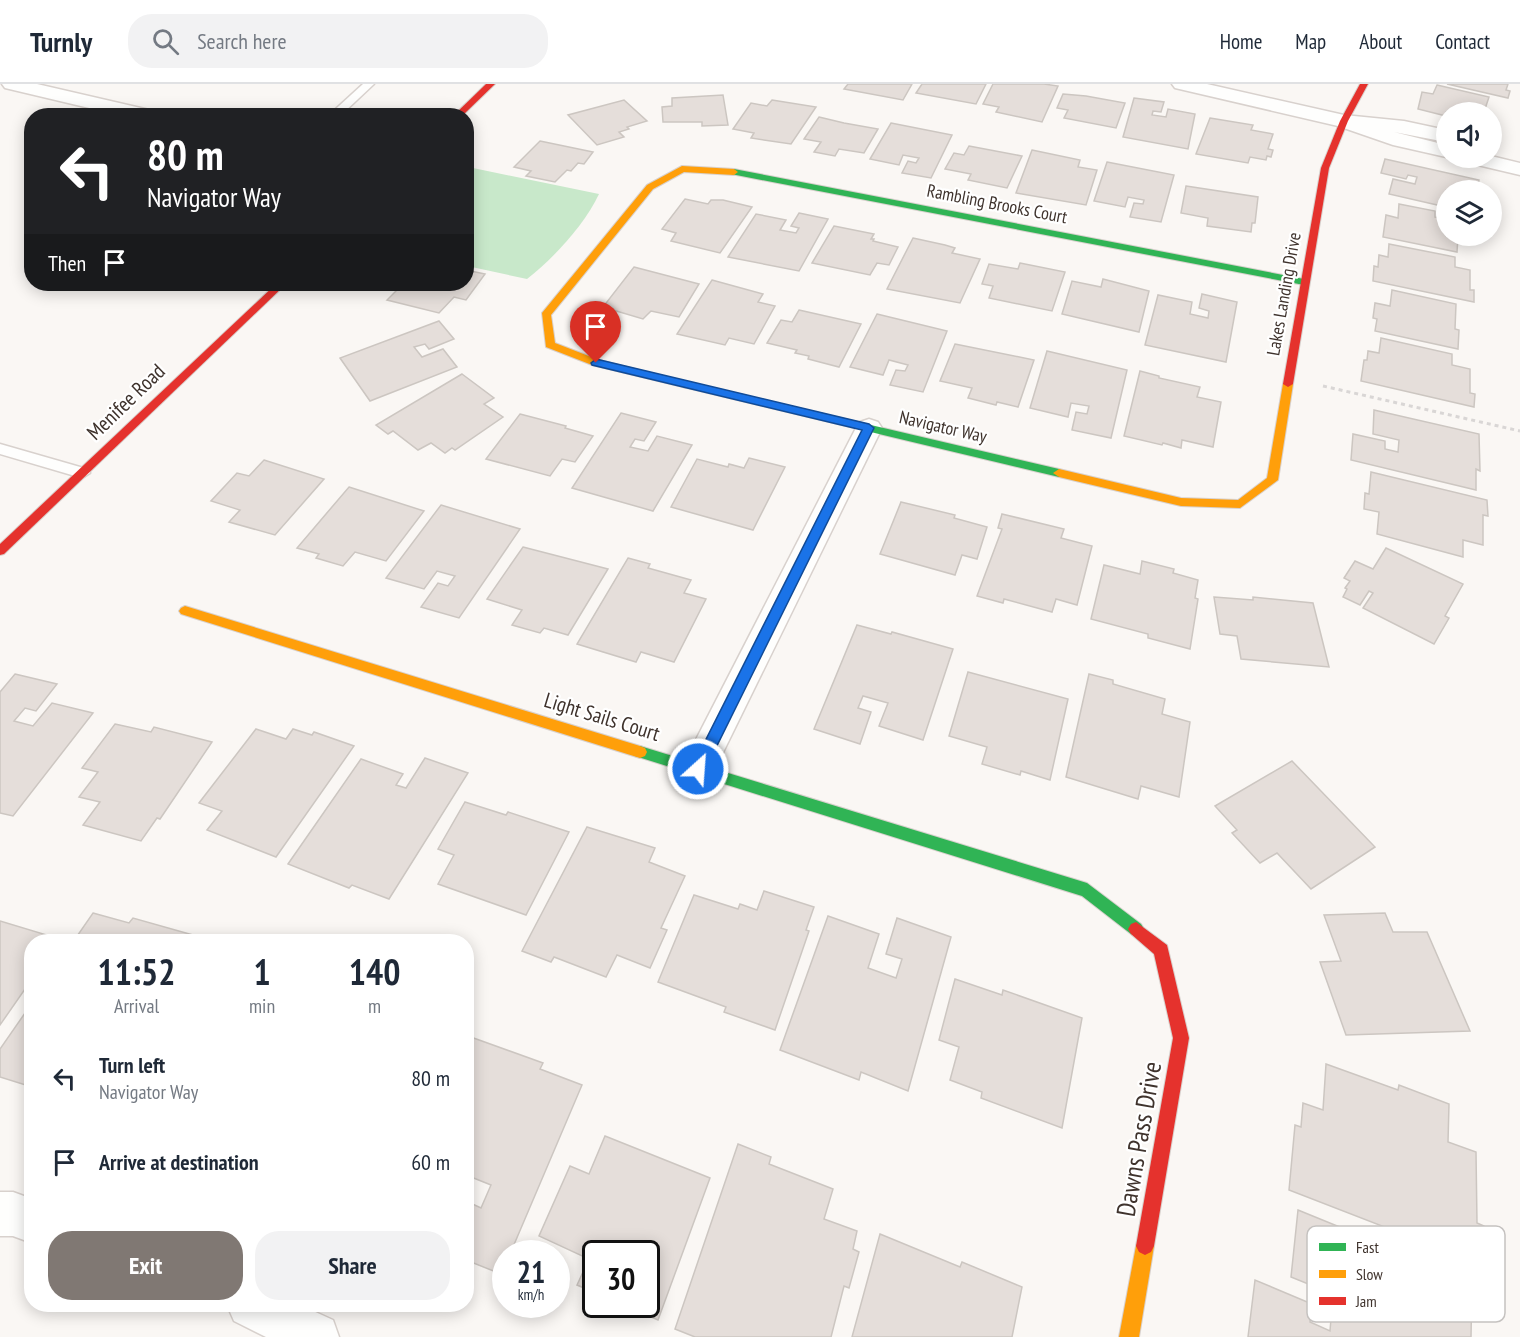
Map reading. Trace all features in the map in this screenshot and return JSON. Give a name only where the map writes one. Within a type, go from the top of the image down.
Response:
[{"type":"street","points":[[12,84],[116,108]]},
{"type":"street","points":[[466,108],[491,84]]},
{"type":"street","points":[[1182,84],[1344,121],[1400,141],[1436,150]]},
{"type":"street","name":"Lakes Landing Drive","points":[[1240,504],[1272,480],[1325,168],[1344,121],[1364,84]]},
{"type":"street","points":[[1344,121],[1404,127],[1436,134]]},
{"type":"street","points":[[1502,150],[1520,154]]},
{"type":"street","points":[[1502,165],[1520,169]]},
{"type":"street","name":"Rambling Brooks Court","points":[[682,169],[732,172],[1304,282]]},
{"type":"street","name":"Navigator Way","points":[[682,169],[650,187],[546,315],[550,345],[596,363],[1181,502],[1240,504]]},
{"type":"street","name":"Menifee Road","points":[[0,552],[274,291]]},
{"type":"street","points":[[698,769],[869,428]]},
{"type":"street","name":"Light Sails Court","points":[[185,611],[1087,891],[1161,950]]},
{"type":"street","name":"Dawns Pass Drive","points":[[1130,1337],[1181,1038],[1161,950]]},
{"type":"street","points":[[0,1214],[13,1214],[24,1218]]},
{"type":"street","points":[[264,1312],[316,1337]]},
{"type":"lane","points":[[342,108],[369,84]]},
{"type":"lane","points":[[0,449],[82,473]]},
{"type":"path","points":[[1288,377],[1520,431]]},
{"type":"green space","points":[[474,168],[599,194],[586,217],[568,240],[527,279],[474,268]]},
{"type":"building","points":[[848,84],[912,84],[903,100],[844,89]]},
{"type":"building","points":[[922,84],[986,84],[976,104],[916,93]]},
{"type":"building","points":[[993,84],[1058,86],[1042,122],[996,112],[999,107],[983,104]]},
{"type":"building","points":[[1447,84],[1508,84],[1506,90],[1510,91],[1508,98]]},
{"type":"building","points":[[1437,85],[1489,97],[1487,102],[1436,102],[1436,114],[1418,109],[1422,92],[1433,94]]},
{"type":"building","points":[[1063,94],[1125,103],[1116,128],[1064,118],[1068,110],[1057,108]]},
{"type":"building","points":[[723,95],[728,125],[702,126],[702,122],[663,122],[662,107],[672,106],[672,98]]},
{"type":"building","points":[[1134,98],[1164,102],[1161,112],[1153,111],[1152,115],[1166,117],[1168,109],[1195,114],[1188,149],[1123,137]]},
{"type":"building","points":[[624,100],[647,121],[619,132],[624,137],[597,145],[568,115]]},
{"type":"building","points":[[772,100],[816,107],[791,144],[751,138],[754,133],[733,129],[751,103],[767,106]]},
{"type":"building","points":[[819,117],[878,129],[864,153],[839,149],[835,156],[814,152],[821,142],[804,139]]},
{"type":"building","points":[[1210,118],[1253,125],[1251,130],[1273,134],[1268,149],[1273,150],[1271,157],[1267,156],[1266,160],[1250,157],[1248,163],[1196,154]]},
{"type":"building","points":[[891,123],[952,135],[931,178],[902,173],[908,161],[916,163],[919,158],[903,155],[899,165],[870,159]]},
{"type":"building","points":[[540,141],[593,152],[584,164],[578,163],[555,182],[526,176],[531,171],[514,167]]},
{"type":"building","points":[[969,146],[1022,156],[1007,188],[968,180],[971,174],[945,169],[954,153],[964,155]]},
{"type":"building","points":[[1032,150],[1080,160],[1078,167],[1097,170],[1086,205],[1016,193]]},
{"type":"building","points":[[1385,159],[1479,180],[1436,180],[1436,205],[1389,194],[1393,179],[1415,184],[1417,177],[1408,175],[1406,179],[1381,173]]},
{"type":"building","points":[[1107,162],[1174,175],[1161,222],[1130,217],[1134,203],[1143,204],[1144,200],[1128,197],[1125,207],[1094,201]]},
{"type":"building","points":[[1186,186],[1258,197],[1255,223],[1252,223],[1251,232],[1207,226],[1208,218],[1181,213]]},
{"type":"building","points":[[685,199],[708,204],[711,200],[723,200],[752,207],[720,253],[671,241],[676,233],[662,229]]},
{"type":"building","points":[[1399,204],[1435,211],[1436,246],[1457,246],[1457,252],[1383,237],[1386,215],[1398,218]]},
{"type":"building","points":[[799,213],[828,219],[799,271],[728,257],[756,214],[786,220],[780,230],[796,233],[799,228],[791,226]]},
{"type":"building","points":[[834,226],[874,234],[871,239],[874,239],[873,241],[898,247],[889,265],[877,263],[870,275],[812,263]]},
{"type":"building","points":[[913,238],[955,248],[952,253],[980,259],[960,303],[887,289]]},
{"type":"building","points":[[1389,244],[1455,257],[1455,267],[1470,270],[1470,290],[1474,290],[1474,302],[1373,281],[1374,266],[1378,267],[1379,255],[1388,257]]},
{"type":"building","points":[[1020,263],[1065,272],[1052,311],[989,298],[993,286],[982,284],[989,264],[1018,269]]},
{"type":"building","points":[[634,267],[699,284],[679,317],[651,311],[643,319],[603,307]]},
{"type":"building","points":[[474,272],[485,274],[474,289]]},
{"type":"building","points":[[1103,279],[1149,291],[1139,332],[1062,314],[1072,281],[1101,287]]},
{"type":"building","points":[[712,280],[763,294],[758,302],[775,306],[754,344],[729,338],[725,345],[677,334]]},
{"type":"building","points":[[1392,290],[1456,304],[1455,329],[1459,330],[1458,349],[1375,331],[1377,319],[1373,318],[1375,303],[1390,306]]},
{"type":"building","points":[[396,291],[473,291],[466,300],[454,297],[439,313],[387,300]]},
{"type":"building","points":[[1202,294],[1237,302],[1226,362],[1145,345],[1158,295],[1192,302],[1190,314],[1208,318],[1209,311],[1199,308]]},
{"type":"building","points":[[799,310],[861,324],[839,367],[808,359],[809,356],[795,353],[797,350],[767,343],[781,320],[792,322]]},
{"type":"building","points":[[877,314],[947,331],[923,392],[890,385],[896,370],[905,371],[908,365],[889,360],[883,375],[850,367]]},
{"type":"building","points":[[439,321],[454,339],[429,349],[425,344],[414,347],[422,357],[443,349],[457,367],[370,401],[340,358]]},
{"type":"building","points":[[1381,338],[1452,354],[1452,365],[1470,369],[1470,393],[1475,394],[1474,407],[1361,381],[1364,360],[1367,360],[1368,351],[1379,353]]},
{"type":"building","points":[[955,344],[1034,360],[1018,407],[997,402],[996,405],[968,398],[972,388],[940,381]]},
{"type":"building","points":[[1047,351],[1127,370],[1111,438],[1072,430],[1076,412],[1087,414],[1089,406],[1071,403],[1068,417],[1030,408]]},
{"type":"building","points":[[1140,371],[1159,376],[1159,378],[1200,387],[1197,397],[1221,402],[1213,447],[1182,440],[1181,448],[1124,436]]},
{"type":"building","points":[[462,374],[494,398],[484,404],[503,417],[455,450],[452,448],[445,453],[431,443],[418,450],[393,431],[388,434],[376,425]]},
{"type":"building","points":[[1374,410],[1479,434],[1480,471],[1476,469],[1476,490],[1351,460],[1353,434],[1385,441],[1385,449],[1398,452],[1399,440],[1373,434]]},
{"type":"building","points":[[621,413],[656,422],[644,441],[635,439],[630,447],[648,451],[657,436],[692,445],[653,511],[572,488]]},
{"type":"building","points":[[520,414],[593,436],[575,462],[562,459],[550,476],[486,459]]},
{"type":"building","points":[[749,458],[785,467],[753,530],[671,507],[697,459],[728,467],[729,464],[744,468]]},
{"type":"building","points":[[264,460],[324,479],[275,535],[229,522],[240,510],[211,501],[237,473],[249,476]]},
{"type":"building","points":[[1371,472],[1487,500],[1488,516],[1483,515],[1483,545],[1463,540],[1463,557],[1377,534],[1379,512],[1364,509],[1365,493],[1369,494]]},
{"type":"building","points":[[349,487],[424,511],[386,561],[355,552],[343,566],[316,558],[319,554],[297,548]]},
{"type":"building","points":[[901,502],[955,515],[954,518],[987,527],[977,559],[962,555],[955,575],[880,554]]},
{"type":"building","points":[[441,505],[520,529],[459,618],[421,607],[438,583],[448,586],[455,576],[437,571],[424,589],[386,578]]},
{"type":"building","points":[[1002,514],[1064,529],[1061,538],[1092,546],[1077,605],[1056,599],[1052,612],[1004,599],[1003,603],[977,596],[1002,529],[998,528]]},
{"type":"building","points":[[523,547],[608,569],[568,635],[544,628],[540,633],[512,625],[522,610],[487,599]]},
{"type":"building","points":[[1386,548],[1463,584],[1445,616],[1449,618],[1434,644],[1363,608],[1373,593],[1369,591],[1360,605],[1343,597],[1350,581],[1344,578],[1355,561],[1373,569]]},
{"type":"building","points":[[628,558],[650,564],[648,568],[691,580],[684,593],[706,599],[674,662],[641,652],[636,662],[577,644]]},
{"type":"building","points":[[1142,561],[1174,569],[1173,573],[1198,580],[1195,598],[1198,599],[1190,649],[1148,638],[1148,634],[1091,619],[1104,565],[1140,574]]},
{"type":"building","points":[[1214,597],[1253,600],[1253,597],[1313,603],[1329,667],[1241,659],[1237,636],[1220,634]]},
{"type":"building","points":[[857,625],[953,649],[923,740],[879,726],[888,703],[863,696],[858,708],[871,712],[860,744],[814,729]]},
{"type":"building","points":[[968,672],[1068,699],[1050,780],[1021,771],[1020,775],[982,764],[987,747],[949,736]]},
{"type":"building","points":[[15,674],[57,684],[36,711],[25,708],[14,721],[33,726],[52,703],[93,713],[13,816],[0,813],[0,692]]},
{"type":"building","points":[[1089,674],[1113,680],[1113,684],[1165,699],[1162,714],[1190,722],[1179,797],[1141,786],[1138,799],[1066,777]]},
{"type":"building","points":[[115,724],[151,732],[154,727],[212,742],[160,819],[157,818],[141,841],[83,825],[100,802],[79,797],[98,772],[82,768]]},
{"type":"building","points":[[256,729],[286,739],[293,729],[312,735],[314,732],[354,746],[276,857],[207,830],[222,811],[199,803]]},
{"type":"building","points":[[425,758],[468,773],[389,899],[352,885],[349,888],[288,864],[361,759],[403,774],[396,785],[406,788]]},
{"type":"building","points":[[1292,761],[1375,847],[1311,889],[1277,853],[1260,863],[1232,833],[1237,830],[1215,806]]},
{"type":"building","points":[[465,802],[506,815],[508,812],[569,832],[526,915],[438,884],[454,855],[438,849]]},
{"type":"building","points":[[587,827],[655,848],[649,862],[685,876],[661,928],[667,930],[650,968],[617,955],[606,977],[554,957],[551,962],[522,951]]},
{"type":"building","points":[[764,891],[814,907],[806,930],[809,931],[775,1030],[724,1012],[726,1007],[658,982],[694,895],[738,909],[740,904],[757,910]]},
{"type":"building","points":[[93,913],[129,923],[133,918],[189,934],[79,934]]},
{"type":"building","points":[[1385,913],[1393,932],[1427,932],[1470,1031],[1346,1035],[1320,962],[1341,961],[1324,915]]},
{"type":"building","points":[[828,916],[879,934],[868,968],[896,978],[902,959],[886,954],[897,918],[951,937],[908,1091],[861,1072],[859,1080],[780,1050]]},
{"type":"building","points":[[0,921],[43,934],[24,934],[24,990],[0,1025]]},
{"type":"building","points":[[955,979],[1002,995],[1003,990],[1082,1018],[1062,1128],[981,1098],[982,1092],[950,1080],[959,1047],[939,1040]]},
{"type":"building","points":[[24,1014],[24,1084],[0,1077],[0,1049]]},
{"type":"building","points":[[474,1038],[543,1063],[540,1069],[582,1085],[516,1240],[492,1240],[492,1270],[474,1263],[474,1205],[481,1208],[491,1185],[474,1178]]},
{"type":"building","points":[[1326,1064],[1398,1090],[1399,1085],[1449,1104],[1448,1142],[1476,1152],[1477,1223],[1484,1226],[1382,1226],[1289,1190],[1295,1125],[1301,1127],[1303,1103],[1323,1110]]},
{"type":"building","points":[[605,1136],[710,1178],[660,1315],[660,1240],[582,1240],[582,1256],[570,1250],[570,1240],[548,1240],[539,1236],[570,1166],[589,1174]]},
{"type":"building","points":[[738,1144],[771,1157],[769,1164],[833,1189],[824,1219],[857,1231],[853,1249],[859,1252],[849,1288],[844,1286],[831,1337],[695,1337],[675,1329]]},
{"type":"building","points":[[1298,1210],[1337,1226],[1307,1226],[1307,1283],[1291,1277]]},
{"type":"building","points":[[880,1234],[960,1267],[962,1262],[1022,1287],[1012,1337],[852,1337]]},
{"type":"building","points":[[582,1274],[582,1287],[577,1285]]},
{"type":"building","points":[[1255,1280],[1307,1302],[1307,1322],[1330,1331],[1331,1322],[1471,1322],[1471,1337],[1248,1337]]},
{"type":"traffic: fast","points":[[734,172],[1304,282]]},
{"type":"traffic: fast","points":[[687,385],[1059,473]]},
{"type":"traffic: fast","points":[[640,752],[1087,890],[1136,929]]},
{"type":"traffic: slow","points":[[687,385],[596,363],[550,345],[546,315],[650,187],[682,169],[734,172]]},
{"type":"traffic: slow","points":[[1059,473],[1181,502],[1240,504],[1272,480],[1288,384]]},
{"type":"traffic: slow","points":[[185,611],[640,752]]},
{"type":"traffic: slow","points":[[1129,1337],[1145,1246]]},
{"type":"traffic: jam","points":[[466,108],[491,84]]},
{"type":"traffic: jam","points":[[1288,384],[1325,168],[1344,121],[1364,84]]},
{"type":"traffic: jam","points":[[0,551],[274,291]]},
{"type":"traffic: jam","points":[[1136,929],[1161,950],[1181,1038],[1145,1246]]},
{"type":"route","points":[[596,363],[869,428],[698,769]]}]
